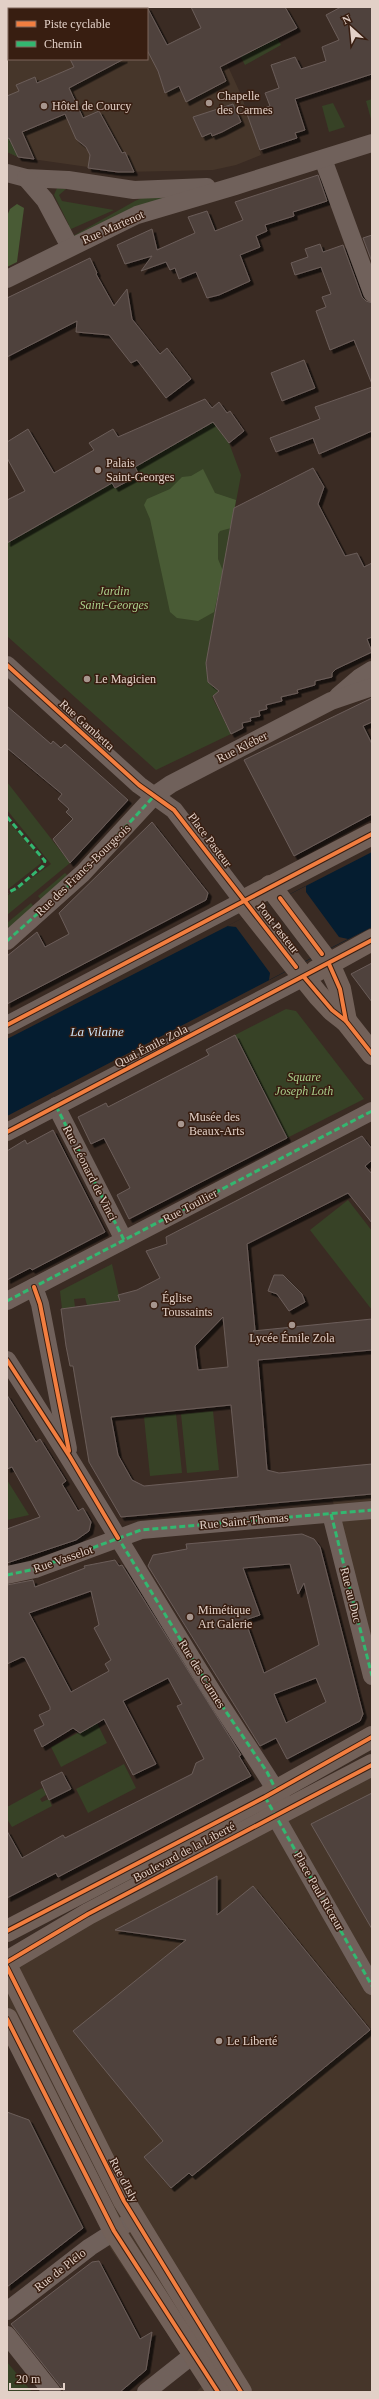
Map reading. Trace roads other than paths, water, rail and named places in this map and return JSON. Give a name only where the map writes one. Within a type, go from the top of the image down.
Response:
[{"type":"main road","points":[[248,906],[275,892],[372,834]]},
{"type":"main road","name":"Pont Pasteur","points":[[275,892],[326,959],[340,989],[346,1020]]},
{"type":"main road","name":"Pont Pasteur","points":[[248,906],[332,1010],[346,1020]]},
{"type":"main road","points":[[300,972],[326,959],[372,940]]},
{"type":"main road","points":[[346,1020],[372,1054]]},
{"type":"main road","name":"Boulevard de la Liberté","points":[[7,1962],[276,1803],[372,1738]]},
{"type":"main road","name":"Boulevard de la Liberté","points":[[7,1931],[101,1883],[276,1803],[372,1765]]},
{"type":"main road","points":[[7,1947],[35,1930],[101,1883]]},
{"type":"main road","name":"Rue d'Isly","points":[[7,1967],[134,2219],[224,2360],[241,2392]]},
{"type":"main road","points":[[7,2019],[114,2231],[218,2392]]},
{"type":"street","name":"Rue Martenot","points":[[26,178],[45,200],[70,247],[137,215],[372,143]]},
{"type":"street","points":[[323,159],[372,293]]},
{"type":"street","name":"Rue Martenot","points":[[7,173],[26,178],[68,180],[134,190],[235,186]]},
{"type":"street","points":[[7,279],[70,247]]},
{"type":"street","name":"Rue Gambetta","points":[[7,665],[139,785],[155,796]]},
{"type":"street","name":"Rue Kléber","points":[[331,701],[359,678],[372,670]]},
{"type":"street","name":"Rue Kléber","points":[[155,796],[189,774],[331,701],[372,687]]},
{"type":"street","name":"Place Pasteur","points":[[155,796],[174,810],[248,906]]},
{"type":"street","name":"Rue des Francs-Bourgeois","points":[[7,941],[83,873],[155,796]]},
{"type":"street","points":[[7,1025],[248,906]]},
{"type":"street","name":"Quai Émile Zola","points":[[7,1132],[300,972]]},
{"type":"street","name":"Rue Léonard de Vinci","points":[[56,1106],[124,1240]]},
{"type":"street","name":"Rue Toullier","points":[[7,1301],[372,1111]]},
{"type":"street","points":[[34,1287],[40,1304],[70,1457]]},
{"type":"street","name":"Rue des Carmes","points":[[7,1360],[70,1457],[212,1691],[266,1772],[276,1803]]},
{"type":"street","name":"Rue Saint-Thomas","points":[[118,1538],[142,1530],[372,1510]]},
{"type":"street","name":"Rue au Duc","points":[[331,1514],[372,1676]]},
{"type":"street","name":"Rue Vasselot","points":[[7,1575],[35,1569],[83,1553],[118,1538]]},
{"type":"street","name":"Place Paul Ricœur","points":[[276,1803],[372,1986]]},
{"type":"street","name":"Rue d'Isly","points":[[114,2231],[134,2219]]},
{"type":"street","name":"Rue de Plélo","points":[[7,2311],[90,2247],[114,2231]]},
{"type":"street","points":[[7,2335],[52,2392]]},
{"type":"street","points":[[146,2392],[194,2354]]},
{"type":"water","name":"La Vilaine","points":[[372,852],[372,927],[7,1116],[7,1039]]},
{"type":"place","name":"Chapelle des Carmes","points":[[209,103]]},
{"type":"place","name":"Hôtel de Courcy","points":[[44,106]]},
{"type":"place","name":"Palais Saint-Georges","points":[[98,470]]},
{"type":"place","name":"Le Magicien","points":[[87,679]]},
{"type":"place","name":"Musée des Beaux-Arts","points":[[181,1124]]},
{"type":"place","name":"Église Toussaints","points":[[154,1305]]},
{"type":"place","name":"Lycée Émile Zola","points":[[292,1325]]},
{"type":"place","name":"Mimétique Art Galerie","points":[[190,1617]]},
{"type":"place","name":"Le Liberté","points":[[219,2041]]},
{"type":"park label","name":"Jardin Saint-Georges","points":[[114,598]]},
{"type":"park label","name":"Square Joseph Loth","points":[[304,1084]]}]
